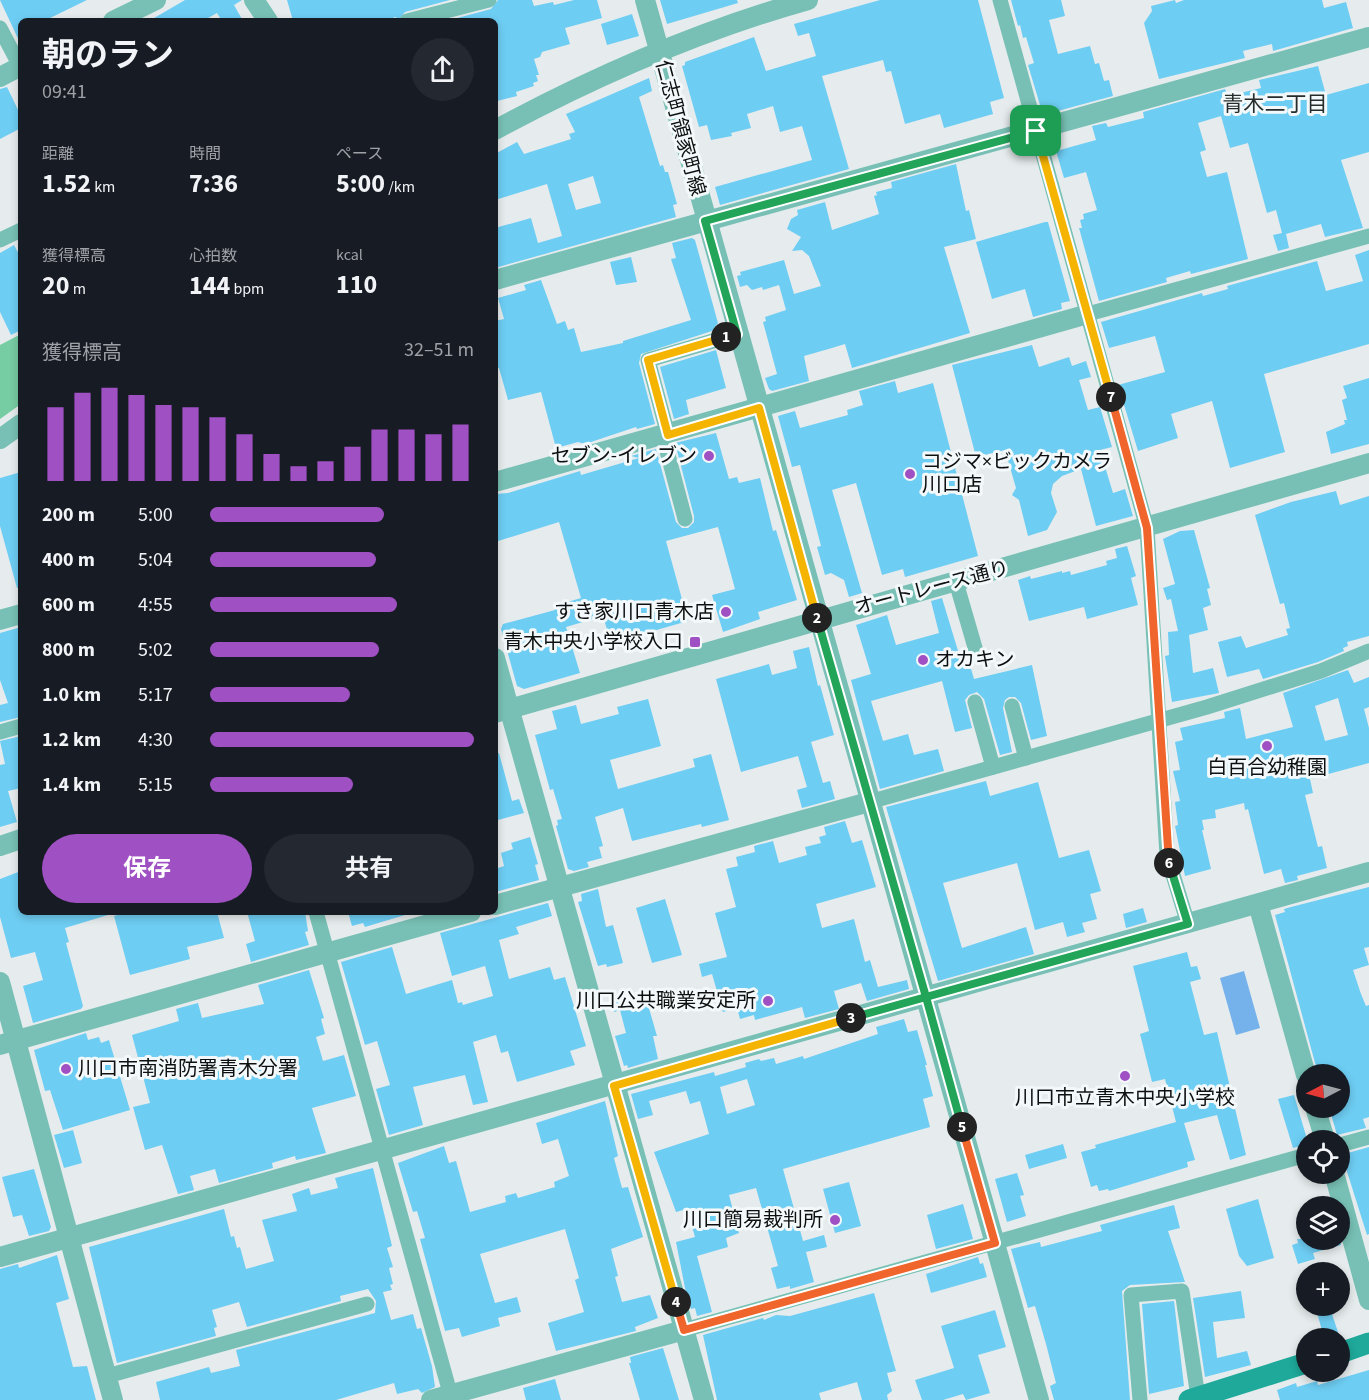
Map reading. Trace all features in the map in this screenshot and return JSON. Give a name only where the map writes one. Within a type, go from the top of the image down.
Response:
[{"type":"main road","points":[[1350,1350],[1369,1343]]},
{"type":"main road","points":[[1193,1399],[1229,1394],[1296,1367]]},
{"type":"street","points":[[119,18],[156,0]]},
{"type":"street","points":[[254,0],[266,18]]},
{"type":"street","points":[[419,18],[489,0]]},
{"type":"street","name":"仁志町領家町線","points":[[645,0],[817,619],[1039,1400]]},
{"type":"street","points":[[498,128],[659,50],[808,0]]},
{"type":"street","points":[[1000,0],[1147,528],[1167,855],[1188,924]]},
{"type":"street","points":[[0,28],[18,61]]},
{"type":"street","points":[[498,279],[1369,37]]},
{"type":"street","points":[[0,77],[18,68]]},
{"type":"street","points":[[0,240],[18,231]]},
{"type":"street","points":[[498,481],[1369,236]]},
{"type":"street","points":[[685,519],[648,360],[737,334]]},
{"type":"street","points":[[0,439],[18,426]]},
{"type":"street","name":"オートレース通り","points":[[502,711],[817,619],[956,582],[1369,463]]},
{"type":"street","points":[[956,582],[976,651]]},
{"type":"street","points":[[0,620],[18,615]]},
{"type":"street","points":[[498,904],[1158,721],[1321,671],[1369,651]]},
{"type":"street","points":[[498,681],[502,711],[559,887],[704,1400]]},
{"type":"street","points":[[975,702],[993,767]]},
{"type":"street","points":[[1012,706],[1026,758]]},
{"type":"street","points":[[0,732],[18,727]]},
{"type":"street","points":[[0,846],[18,840]]},
{"type":"street","points":[[0,1257],[1369,872]]},
{"type":"street","points":[[1258,904],[1303,1064]]},
{"type":"street","points":[[317,915],[451,1397]]},
{"type":"street","points":[[8,1043],[460,915]]},
{"type":"street","points":[[0,982],[8,1043],[70,1239],[113,1400]]},
{"type":"street","points":[[1350,1143],[1369,1137]]},
{"type":"street","points":[[431,1400],[451,1397],[1296,1158]]},
{"type":"street","points":[[1337,1184],[1369,1300]]},
{"type":"street","points":[[1140,1400],[1131,1295],[1182,1292],[1193,1399]]},
{"type":"street","points":[[106,1376],[367,1304]]},
{"type":"green space","points":[[18,336],[18,406],[0,419],[0,345]]},
{"type":"water","points":[[1244,971],[1260,1028],[1236,1035],[1220,978]]},
{"type":"building","points":[[0,0],[87,0],[50,18],[18,18],[18,39]]},
{"type":"building","points":[[185,0],[242,0],[234,5],[241,18],[220,18],[217,13],[208,18],[154,18]]},
{"type":"building","points":[[287,0],[450,0],[405,12],[400,18],[292,18]]},
{"type":"building","points":[[498,0],[532,0],[534,6],[553,2],[554,5],[574,0],[597,0],[602,18],[565,28],[570,44],[542,52],[540,57],[534,59],[539,75],[536,75],[538,81],[533,83],[534,86],[516,92],[517,96],[498,101],[498,18],[457,18],[491,9]]},
{"type":"building","points":[[660,0],[737,0],[738,3],[667,24]]},
{"type":"building","points":[[880,0],[978,0],[1004,98],[990,102],[993,114],[944,128],[940,114],[905,124],[891,71],[886,72],[883,60],[822,76],[849,169],[720,205],[715,187],[812,160],[802,126],[780,132],[773,106],[747,114],[751,128],[731,133],[732,136],[711,140],[707,125],[699,127],[682,66],[685,62],[754,37],[766,71],[816,56],[809,33],[798,36],[794,24]]},
{"type":"building","points":[[1011,0],[1061,0],[1065,16],[1049,20],[1058,54],[1090,46],[1095,64],[1099,63],[1104,81],[1109,80],[1113,96],[1043,115],[1028,65],[1034,63],[1026,37],[1023,38],[1020,25],[1018,26]]},
{"type":"building","points":[[1175,0],[1176,3],[1184,0],[1322,0],[1324,8],[1346,2],[1353,28],[1273,51],[1272,44],[1243,51],[1245,58],[1159,79],[1144,23],[1152,11],[1151,6]]},
{"type":"building","points":[[632,14],[639,36],[607,45],[601,24]]},
{"type":"building","points":[[1318,66],[1326,95],[1369,83],[1369,152],[1341,160],[1363,228],[1325,237],[1321,224],[1286,234],[1289,248],[1278,251],[1273,235],[1282,233],[1276,210],[1267,213],[1248,143],[1230,148],[1221,116],[1198,123],[1206,150],[1200,152],[1207,177],[1227,172],[1248,259],[1191,274],[1190,271],[1166,278],[1167,282],[1099,301],[1079,228],[1082,228],[1080,220],[1084,219],[1083,214],[1097,210],[1086,172],[1064,178],[1056,151],[1096,140],[1092,126],[1106,123],[1108,127],[1144,118],[1143,112],[1225,89],[1228,96],[1261,88],[1259,80]]},
{"type":"building","points":[[649,78],[652,91],[639,97],[660,166],[663,165],[665,172],[668,172],[677,204],[673,205],[676,217],[498,267],[498,227],[531,218],[538,243],[562,236],[547,184],[498,199],[498,152],[517,142],[524,154],[571,139],[569,134],[575,132],[566,114]],"holes":[[[593,176],[601,203],[576,210],[568,184]]]},
{"type":"building","points":[[7,87],[18,110],[18,130],[0,139],[0,89]]},
{"type":"building","points":[[956,164],[966,211],[969,210],[976,239],[944,247],[970,333],[852,368],[845,344],[804,356],[809,381],[772,391],[769,389],[765,378],[777,374],[763,322],[766,321],[765,317],[786,310],[779,285],[763,290],[762,287],[752,290],[747,285],[740,287],[737,276],[741,275],[740,272],[784,260],[794,294],[821,286],[809,256],[802,250],[792,251],[801,237],[787,229],[791,219],[798,215],[797,210],[825,202],[832,230],[879,214],[874,196],[877,195],[876,192],[892,188],[891,182]]},
{"type":"building","points":[[1048,222],[1070,301],[1061,303],[1062,309],[1033,317],[1025,289],[992,299],[976,242]]},
{"type":"building","points":[[692,238],[695,240],[718,323],[712,331],[641,354],[639,363],[655,424],[637,429],[636,427],[585,444],[578,442],[556,448],[541,392],[508,400],[498,368],[498,320],[504,319],[498,298],[526,290],[524,285],[541,280],[557,324],[565,321],[568,330],[574,328],[581,352],[623,343],[623,341],[691,320],[671,259],[676,258],[672,243]]},
{"type":"building","points":[[14,245],[18,252],[18,332],[11,335],[0,312],[0,253]]},
{"type":"building","points":[[1369,250],[1369,344],[1264,374],[1285,452],[1230,468],[1212,401],[1171,414],[1178,438],[1138,451],[1118,385],[1165,372],[1155,336],[1109,348],[1101,322],[1202,293],[1203,296],[1228,289],[1227,286],[1317,261],[1326,291],[1363,281],[1355,255]]},
{"type":"building","points":[[631,257],[637,282],[616,285],[610,262]]},
{"type":"building","points":[[1032,345],[1039,367],[1069,357],[1072,366],[1086,361],[1091,377],[1079,380],[1088,410],[1100,407],[1112,447],[1100,450],[1113,493],[1125,489],[1133,516],[1096,526],[1081,469],[1062,476],[1053,484],[1051,493],[1057,512],[1047,530],[1028,536],[1019,500],[1012,495],[1016,488],[1005,450],[976,457],[952,365]]},
{"type":"building","points":[[716,350],[726,388],[686,400],[689,414],[674,419],[660,367]]},
{"type":"building","points":[[1369,378],[1369,444],[1331,454],[1326,432],[1345,424],[1344,420],[1347,420],[1342,400],[1347,398],[1343,386]]},
{"type":"building","name":"コジマ×ビックカメラ 川口店","points":[[895,381],[898,393],[933,383],[978,556],[905,577],[903,569],[882,575],[856,483],[832,490],[862,593],[849,597],[844,580],[831,573],[825,575],[817,547],[821,546],[800,465],[792,467],[778,416],[795,411],[800,428],[848,415],[847,410],[863,405],[859,391]]},
{"type":"building","points":[[716,433],[729,479],[737,477],[739,483],[760,478],[773,531],[776,530],[797,600],[758,612],[760,619],[723,632],[712,595],[735,589],[718,527],[666,541],[688,621],[611,643],[603,616],[566,627],[580,673],[524,689],[517,686],[501,629],[503,624],[555,610],[554,606],[581,598],[559,522],[498,541],[498,494],[508,493],[580,471],[581,475],[639,458],[631,456],[656,449],[676,522],[682,528],[688,528],[694,522],[694,516],[675,443]]},
{"type":"building","points":[[18,473],[18,588],[0,526],[0,478]]},
{"type":"building","points":[[1336,491],[1340,505],[1369,496],[1369,636],[1347,642],[1348,646],[1343,648],[1344,651],[1318,662],[1263,679],[1259,669],[1227,677],[1218,642],[1241,636],[1246,648],[1288,635],[1286,629],[1290,628],[1284,603],[1280,604],[1255,515],[1291,502]]},
{"type":"building","points":[[1194,530],[1210,588],[1207,589],[1211,605],[1203,608],[1208,630],[1189,635],[1193,673],[1213,668],[1219,693],[1172,702],[1165,656],[1169,655],[1168,632],[1178,631],[1171,599],[1167,600],[1163,588],[1175,584],[1163,539],[1180,531]]},
{"type":"building","points":[[1127,546],[1136,576],[1131,578],[1138,605],[1087,619],[1084,607],[1029,621],[1018,580],[1062,571],[1062,573],[1070,571],[1071,575],[1107,565],[1106,561],[1117,558],[1115,549]]},
{"type":"building","points":[[942,598],[962,664],[969,662],[974,679],[1032,665],[1047,736],[1031,740],[1021,703],[1015,697],[1009,697],[1005,700],[1003,708],[1012,752],[1000,755],[984,699],[977,692],[969,695],[965,700],[972,728],[955,732],[942,681],[871,701],[883,741],[908,734],[914,755],[938,749],[944,771],[880,789],[851,680],[871,674],[856,625],[887,615],[896,645],[939,633],[931,601]]},
{"type":"building","points":[[18,628],[18,718],[0,722],[0,705],[8,703],[0,680],[0,633]]},
{"type":"building","points":[[809,647],[818,686],[820,685],[834,735],[811,742],[823,783],[830,781],[835,799],[802,808],[797,790],[807,787],[798,756],[741,772],[716,679],[769,664],[772,675],[797,668],[793,651]]},
{"type":"building","points":[[1348,670],[1354,683],[1369,677],[1369,707],[1364,709],[1369,728],[1369,763],[1310,779],[1313,793],[1305,795],[1318,847],[1322,846],[1327,868],[1297,876],[1298,880],[1285,883],[1281,869],[1264,874],[1248,809],[1245,810],[1244,803],[1215,810],[1216,818],[1202,820],[1204,830],[1202,830],[1211,869],[1185,876],[1175,826],[1178,825],[1175,802],[1180,801],[1173,771],[1180,770],[1175,742],[1183,740],[1180,728],[1225,718],[1224,712],[1240,708],[1246,739],[1293,727],[1283,693]],"holes":[[[1338,698],[1348,735],[1325,741],[1315,706]]]},
{"type":"building","points":[[648,699],[661,746],[610,760],[618,789],[695,767],[693,759],[711,754],[729,820],[702,827],[701,824],[632,841],[623,808],[595,817],[603,846],[599,847],[602,858],[587,862],[589,867],[574,871],[568,869],[556,826],[558,825],[557,820],[562,819],[553,789],[550,790],[535,735],[557,729],[552,711],[576,705],[581,724],[619,714],[617,707]]},
{"type":"building","points":[[18,737],[18,789],[8,791],[17,822],[0,827],[0,765],[5,764],[0,741]]},
{"type":"building","points":[[498,753],[512,801],[519,799],[524,813],[498,820]]},
{"type":"building","points":[[986,781],[990,796],[1038,782],[1059,858],[1089,850],[1101,891],[1090,894],[1097,919],[1082,923],[1085,932],[1067,937],[1063,922],[1035,930],[1017,863],[943,883],[962,948],[1026,927],[1034,954],[938,981],[886,807]]},
{"type":"building","points":[[845,821],[852,843],[862,840],[876,887],[816,904],[822,928],[854,919],[865,962],[870,960],[878,987],[907,980],[909,989],[867,1001],[861,983],[834,991],[839,1009],[805,1018],[802,1007],[755,1020],[754,1015],[740,1019],[737,1008],[723,1012],[712,974],[702,977],[699,964],[727,957],[715,913],[736,907],[726,869],[738,866],[736,857],[755,852],[754,846],[773,841],[779,863],[807,855],[805,847],[821,843],[819,837],[826,835],[824,827]]},
{"type":"building","points":[[530,837],[538,864],[535,865],[539,880],[498,891],[498,868],[504,866],[501,853],[513,849],[511,843]]},
{"type":"building","points":[[18,872],[18,915],[108,915],[65,928],[69,942],[66,943],[83,1006],[81,1009],[33,1023],[23,986],[43,980],[35,952],[11,958],[0,917],[0,879]]},
{"type":"building","points":[[1369,887],[1369,947],[1364,948],[1369,965],[1353,970],[1366,1006],[1369,1005],[1369,1117],[1363,1119],[1366,1128],[1350,1132],[1350,1130],[1336,1130],[1332,1118],[1350,1118],[1350,1064],[1315,1064],[1275,915],[1285,912],[1284,909]]},
{"type":"building","points":[[598,889],[606,927],[613,925],[623,963],[607,967],[606,964],[598,966],[578,902],[582,901],[581,894]]},
{"type":"building","points":[[665,899],[682,955],[652,963],[636,908]]},
{"type":"building","points":[[548,903],[552,916],[516,927],[519,934],[499,940],[509,979],[550,967],[554,980],[565,977],[586,1046],[570,1051],[575,1065],[517,1082],[508,1051],[501,1053],[496,1035],[473,1042],[488,1102],[473,1105],[465,1075],[413,1087],[423,1125],[389,1135],[376,1089],[390,1085],[377,1041],[365,1045],[341,962],[392,947],[406,994],[452,980],[458,1003],[462,1002],[463,1005],[493,996],[485,966],[452,976],[440,933]]},
{"type":"building","points":[[1143,908],[1147,922],[1126,928],[1123,914]]},
{"type":"building","points":[[218,915],[224,938],[187,947],[190,959],[130,975],[114,916]]},
{"type":"building","points":[[248,915],[305,915],[308,931],[305,932],[309,945],[251,962],[246,944],[255,941]]},
{"type":"building","points":[[349,915],[405,915],[365,927],[363,923],[352,926]]},
{"type":"building","points":[[1187,952],[1191,967],[1197,966],[1201,979],[1190,982],[1204,1035],[1217,1032],[1246,1155],[1230,1160],[1217,1115],[1184,1123],[1195,1160],[1187,1162],[1188,1167],[1109,1191],[1108,1189],[1099,1191],[1097,1185],[1091,1187],[1081,1152],[1096,1148],[1095,1145],[1176,1122],[1165,1079],[1152,1082],[1140,1034],[1149,1031],[1133,966]]},
{"type":"building","points":[[309,970],[324,1018],[321,1019],[325,1034],[316,1037],[323,1061],[344,1055],[356,1096],[312,1108],[326,1153],[296,1160],[295,1156],[272,1163],[273,1168],[219,1183],[215,1169],[190,1176],[194,1190],[178,1194],[162,1145],[145,1150],[133,1107],[150,1103],[132,1035],[179,1021],[176,1009],[198,1003],[202,1018],[264,1004],[258,985]]},
{"type":"building","points":[[644,991],[657,1036],[653,1036],[658,1059],[628,1068],[627,1065],[624,1066],[615,1036],[626,1033],[620,1010],[614,1012],[611,1000]]},
{"type":"building","points":[[904,1019],[908,1032],[917,1030],[933,1096],[923,1099],[930,1127],[783,1169],[803,1241],[824,1235],[827,1247],[806,1252],[814,1282],[790,1289],[790,1286],[777,1289],[771,1268],[778,1266],[756,1188],[729,1195],[739,1233],[726,1238],[728,1247],[697,1256],[712,1312],[697,1316],[695,1308],[691,1309],[685,1288],[676,1242],[695,1237],[687,1209],[676,1212],[654,1152],[709,1134],[700,1101],[690,1104],[686,1091],[649,1101],[653,1115],[638,1119],[631,1094],[714,1072],[715,1076],[746,1067],[745,1063],[759,1059],[761,1061],[774,1058],[776,1064],[803,1056],[804,1059],[878,1034],[876,1027]],"holes":[[[747,1079],[755,1105],[727,1114],[720,1087]]]},
{"type":"building","points":[[86,1033],[88,1040],[99,1037],[101,1043],[109,1040],[130,1110],[63,1130],[50,1090],[45,1091],[34,1050]]},
{"type":"building","points":[[1294,1095],[1296,1118],[1301,1118],[1304,1130],[1296,1130],[1296,1147],[1293,1148],[1278,1099]]},
{"type":"building","points":[[605,1101],[618,1156],[614,1158],[622,1188],[628,1187],[643,1237],[611,1249],[618,1276],[615,1277],[622,1302],[650,1295],[658,1318],[635,1327],[636,1331],[556,1351],[548,1323],[584,1312],[575,1280],[579,1278],[565,1229],[480,1254],[495,1303],[517,1297],[521,1312],[498,1318],[500,1326],[462,1337],[459,1328],[445,1331],[420,1239],[425,1238],[417,1211],[413,1212],[398,1163],[444,1146],[449,1163],[456,1161],[470,1212],[506,1202],[505,1196],[516,1193],[518,1198],[555,1187],[554,1182],[569,1176],[558,1139],[542,1144],[536,1123]]},
{"type":"building","points":[[73,1130],[82,1163],[64,1168],[54,1135]]},
{"type":"building","points":[[1063,1144],[1067,1158],[1029,1169],[1025,1155]]},
{"type":"building","points":[[1369,1147],[1369,1234],[1367,1235],[1350,1181],[1350,1152]]},
{"type":"building","points":[[373,1168],[392,1246],[387,1248],[393,1267],[389,1268],[393,1284],[390,1285],[392,1290],[383,1292],[391,1320],[413,1314],[417,1329],[421,1328],[432,1366],[435,1387],[422,1393],[418,1389],[397,1394],[394,1383],[336,1400],[160,1400],[156,1382],[209,1367],[211,1373],[240,1366],[236,1350],[375,1313],[376,1301],[368,1289],[340,1296],[341,1301],[247,1327],[239,1302],[212,1310],[217,1327],[214,1328],[216,1336],[117,1363],[89,1247],[224,1209],[231,1237],[234,1236],[237,1248],[240,1247],[246,1269],[274,1261],[262,1220],[297,1211],[292,1194],[309,1188],[311,1195],[338,1188],[335,1178]]},
{"type":"building","points":[[34,1169],[51,1227],[49,1231],[29,1236],[22,1215],[13,1217],[2,1177]]},
{"type":"building","points":[[1017,1173],[1024,1195],[1020,1196],[1026,1216],[1007,1222],[995,1179]]},
{"type":"building","points":[[849,1182],[861,1226],[835,1233],[823,1189]]},
{"type":"building","points":[[1258,1199],[1274,1258],[1247,1266],[1239,1256],[1226,1209]]},
{"type":"building","points":[[963,1204],[973,1239],[936,1249],[927,1215]]},
{"type":"building","points":[[1174,1205],[1180,1228],[1168,1231],[1185,1282],[1130,1285],[1122,1291],[1130,1400],[1054,1400],[1050,1386],[1056,1383],[1046,1344],[1035,1306],[1028,1308],[1011,1249],[1040,1242],[1041,1247],[1102,1231],[1100,1225]]},
{"type":"building","points":[[1296,1244],[1296,1250],[1324,1250],[1313,1253],[1315,1259],[1297,1262],[1292,1245]]},
{"type":"building","points":[[57,1255],[69,1299],[56,1303],[73,1367],[87,1366],[96,1400],[0,1400],[0,1269],[18,1264],[19,1268]]},
{"type":"building","points":[[978,1257],[980,1264],[983,1263],[987,1277],[931,1293],[926,1274]]},
{"type":"building","points":[[1241,1291],[1245,1318],[1213,1322],[1217,1358],[1247,1351],[1251,1365],[1205,1377],[1193,1298]]},
{"type":"building","points":[[874,1293],[896,1371],[887,1373],[892,1391],[887,1395],[888,1400],[862,1400],[857,1382],[819,1393],[821,1400],[717,1400],[703,1335],[776,1315],[790,1316]]},
{"type":"building","points":[[1174,1301],[1184,1386],[1149,1394],[1142,1304]]},
{"type":"building","points":[[995,1310],[1006,1347],[978,1355],[990,1393],[966,1400],[963,1394],[943,1400],[922,1400],[915,1380],[954,1368],[941,1326]]},
{"type":"building","points":[[1318,1316],[1333,1316],[1337,1328],[1321,1328]]},
{"type":"building","points":[[663,1348],[679,1400],[640,1400],[629,1363],[631,1363],[630,1357]]},
{"type":"building","points":[[1369,1370],[1369,1400],[1280,1400],[1277,1390],[1296,1383],[1297,1387],[1314,1382],[1317,1382],[1318,1385],[1328,1382],[1350,1382],[1350,1376]]},
{"type":"building","points":[[555,1379],[561,1400],[526,1400],[523,1388]]},
{"type":"place","name":"セブン-イレブン","points":[[709,456]]},
{"type":"place","name":"コジマ×ビックカメラ 川口店","points":[[910,474]]},
{"type":"place","name":"すき家川口青木店","points":[[726,612]]},
{"type":"place","name":"青木中央小学校入口","points":[[695,642]]},
{"type":"place","name":"オカキン","points":[[923,660]]},
{"type":"place","name":"白百合幼稚園","points":[[1267,746]]},
{"type":"place","name":"川口公共職業安定所","points":[[768,1001]]},
{"type":"place","name":"川口市南消防署青木分署","points":[[66,1069]]},
{"type":"place","name":"川口市立青木中央小学校","points":[[1125,1076]]},
{"type":"place","name":"川口簡易裁判所","points":[[835,1220]]},
{"type":"district","name":"青木二丁目","points":[[1275,104]]},
{"type":"route","points":[[1036,131],[705,221],[737,334],[648,360],[668,435],[759,408],[926,997],[614,1086],[684,1330],[995,1243],[926,997],[1188,924],[1167,855],[1147,528],[1036,131]]}]
